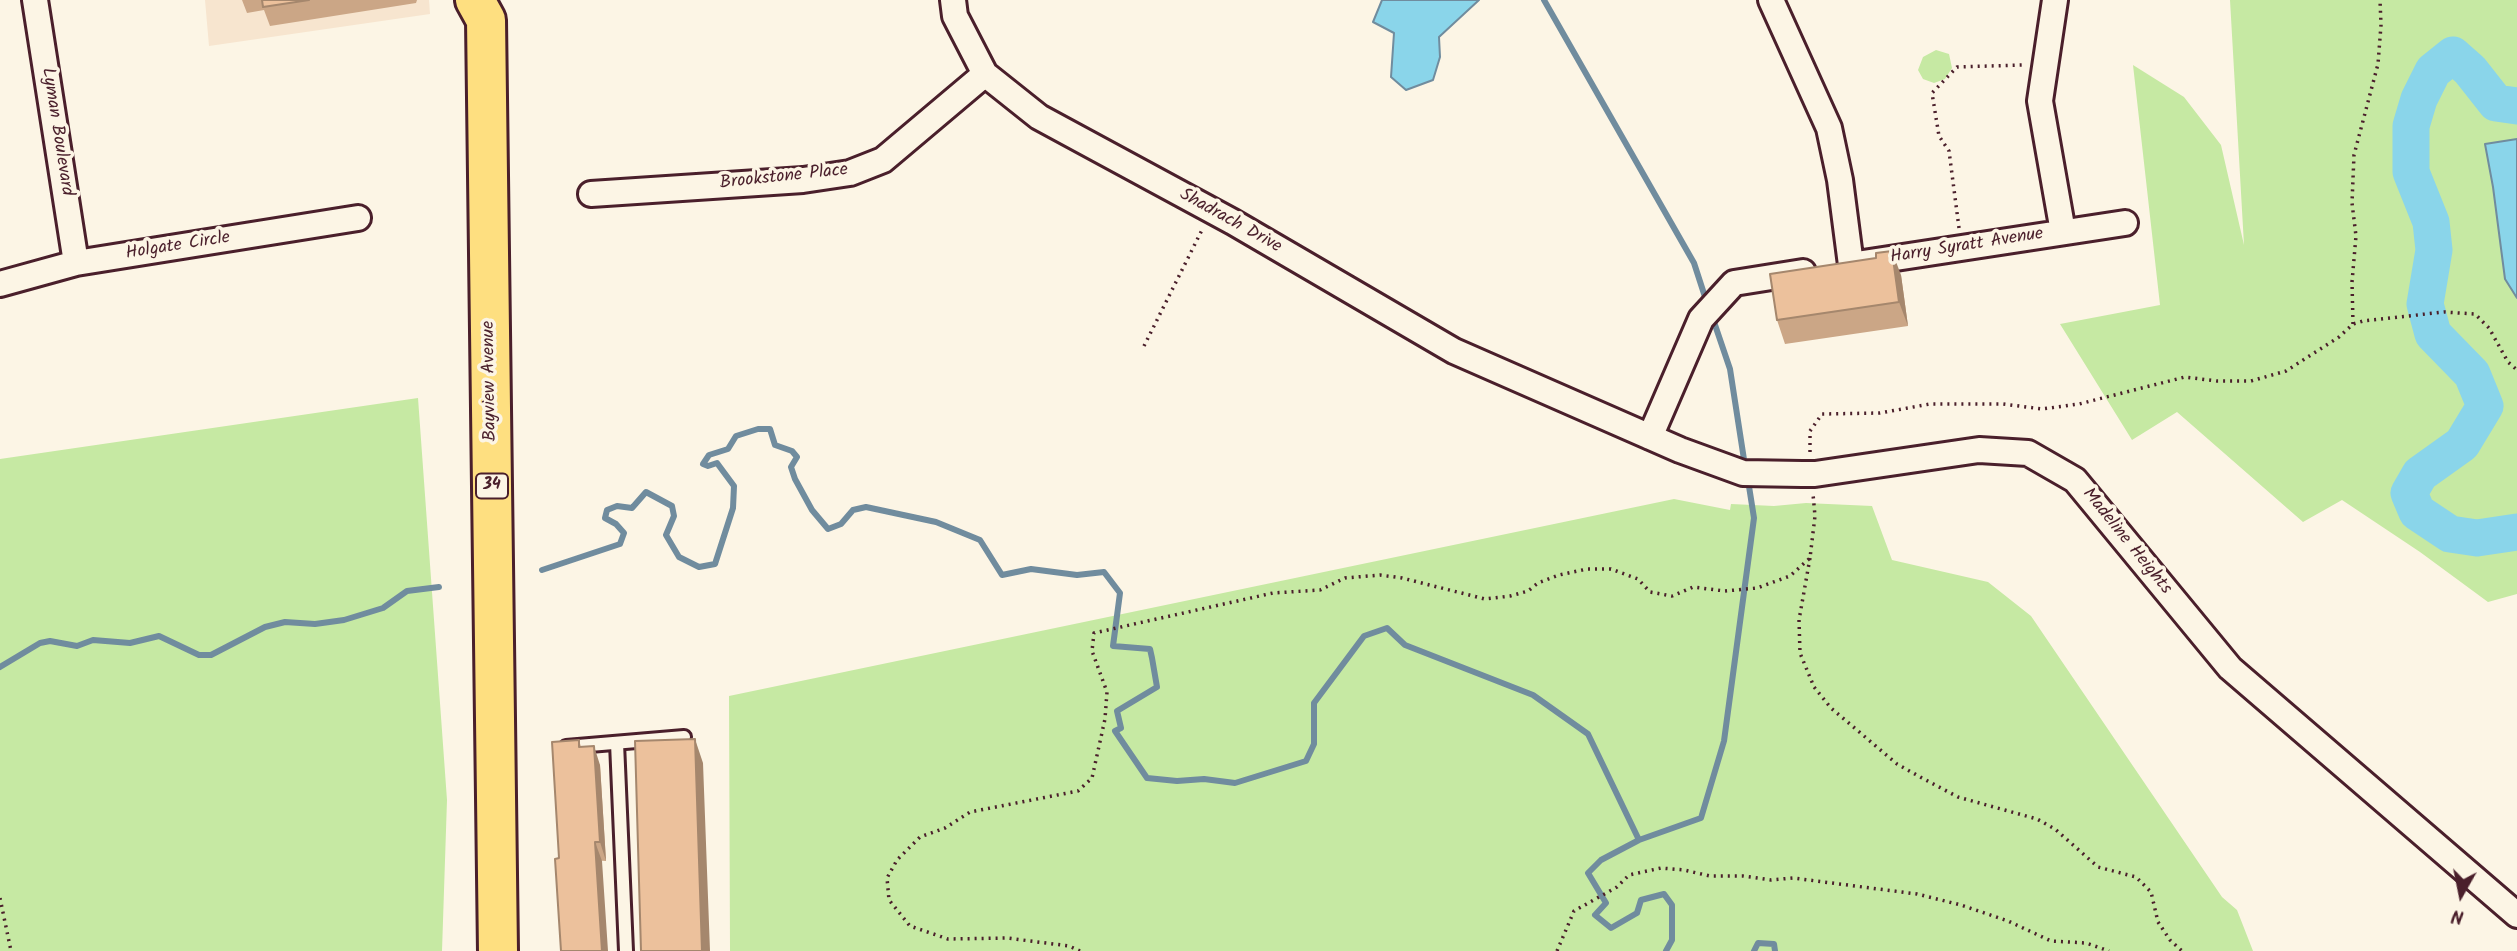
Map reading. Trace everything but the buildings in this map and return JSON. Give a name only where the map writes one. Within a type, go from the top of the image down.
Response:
[{"type":"main road","name":"Bayview Avenue","points":[[486,7],[498,951]]},
{"type":"street","name":"Lyman Boulevard","points":[[35,0],[76,263]]},
{"type":"street","name":"Shadrach Drive","points":[[953,0],[955,16],[985,74],[1039,117],[1212,211],[1454,351],[1555,395]]},
{"type":"street","points":[[1771,0],[1829,128],[1840,180],[1851,265]]},
{"type":"street","points":[[2055,0],[2040,101],[2063,232]]},
{"type":"street","name":"Brookstone Place","points":[[591,194],[803,180],[850,173],[883,160],[985,74]]},
{"type":"street","name":"Holgate Circle","points":[[0,284],[76,263],[358,218]]},
{"type":"street","name":"Harry Syratt Avenue","points":[[1650,437],[1701,319],[1734,283],[2125,223]]},
{"type":"street","name":"Madeline Heights","points":[[1555,395],[1650,437],[1743,473],[1815,474],[1979,450],[2028,453],[2075,480],[2230,668],[2517,915]]},
{"type":"lane","points":[[559,747],[684,737]]},
{"type":"lane","points":[[617,743],[626,951]]},
{"type":"path","points":[[2353,324],[2352,282],[2356,236],[2352,203],[2354,155],[2378,64],[2380,0]]},
{"type":"path","points":[[1962,248],[1949,151],[1939,136],[1932,93],[1957,67],[2045,65]]},
{"type":"path","points":[[1144,346],[1212,211]]},
{"type":"path","points":[[1811,464],[1810,430],[1822,414],[1880,412],[1930,404],[2003,404],[2042,409],[2079,404],[2185,377],[2251,381],[2286,372],[2339,337],[2353,324],[2444,312],[2475,314],[2489,328],[2508,362],[2517,370]]},
{"type":"path","points":[[1813,490],[1815,516],[1811,558],[1799,620],[1800,653],[1814,687],[1831,708],[1897,764],[1958,797],[2037,819],[2055,829],[2098,867],[2136,877],[2151,892],[2158,922],[2170,940],[2182,951]]},
{"type":"path","points":[[1080,951],[1069,946],[1007,938],[948,939],[910,926],[889,900],[887,878],[898,860],[920,837],[945,828],[970,812],[1078,791],[1092,778],[1105,719],[1107,692],[1092,651],[1094,633],[1273,593],[1320,590],[1345,578],[1380,575],[1402,578],[1485,599],[1528,591],[1538,583],[1559,575],[1587,569],[1611,569],[1638,579],[1650,592],[1672,596],[1693,587],[1730,590],[1757,588],[1790,576],[1811,558]]},
{"type":"path","points":[[1557,951],[1574,911],[1617,887],[1629,875],[1661,868],[1710,876],[1743,876],[1771,880],[1793,878],[1917,894],[2008,921],[2051,941],[2087,943],[2109,951]]},
{"type":"path","points":[[0,898],[11,951]]},
{"type":"shaded area","points":[[205,0],[429,0],[430,14],[209,46]]},
{"type":"green space","points":[[2230,0],[2517,0],[2517,594],[2488,602],[2342,500],[2303,522],[2177,412],[2132,440],[2060,324],[2160,305],[2133,65],[2184,97],[2221,145],[2244,245]]},
{"type":"green space","points":[[1936,50],[1949,54],[1952,68],[1945,79],[1934,83],[1923,79],[1918,70],[1923,57]]},
{"type":"green space","points":[[418,398],[447,800],[442,951],[0,951],[0,459]]},
{"type":"green space","points":[[1674,499],[1730,510],[1731,504],[1872,506],[1892,560],[1988,582],[2031,616],[2222,897],[2237,910],[2253,951],[730,951],[729,696]]},
{"type":"water","points":[[1382,0],[1479,0],[1439,37],[1440,57],[1433,80],[1406,90],[1391,77],[1394,33],[1373,22]]},
{"type":"water","points":[[2517,139],[2517,298],[2505,279],[2485,144]]},
{"type":"waterway","points":[[1544,0],[1694,263],[1707,303]]},
{"type":"waterway","points":[[2517,106],[2496,103],[2470,70],[2453,55],[2433,71],[2419,99],[2411,126],[2411,172],[2431,222],[2434,250],[2425,304],[2433,334],[2472,374],[2485,406],[2462,444],[2420,474],[2409,493],[2417,512],[2450,534],[2477,538],[2517,532]]},
{"type":"waterway","points":[[1712,316],[1730,369],[1745,466]]},
{"type":"waterway","points":[[542,570],[620,544],[624,533],[616,524],[605,518],[607,510],[617,506],[632,508],[646,492],[672,506],[674,516],[666,535],[679,557],[699,567],[715,564],[733,508],[734,486],[717,463],[708,466],[703,464],[709,455],[728,449],[736,436],[758,429],[770,429],[775,445],[792,451],[797,457],[791,467],[795,479],[812,510],[828,529],[841,524],[853,510],[866,507],[936,522],[980,540],[1002,575],[1031,569],[1077,575],[1104,572],[1120,593],[1113,646],[1150,649],[1152,658],[1157,687],[1117,711],[1121,728],[1115,731],[1147,778],[1177,781],[1204,779],[1235,783],[1306,761],[1314,744],[1314,703],[1364,636],[1387,628],[1405,645],[1533,695],[1588,734],[1639,840]]},
{"type":"waterway","points":[[1666,951],[1672,940],[1672,905],[1664,894],[1641,900],[1637,913],[1611,928],[1595,915],[1606,903],[1588,873],[1601,860],[1639,840],[1701,818],[1724,741],[1754,518],[1748,480]]},
{"type":"waterway","points":[[0,667],[40,643],[50,641],[77,646],[93,640],[130,643],[159,636],[199,655],[211,655],[265,627],[285,622],[315,624],[344,620],[383,608],[407,591],[439,587]]},
{"type":"waterway","points":[[1754,951],[1758,943],[1774,944],[1775,951]]}]
